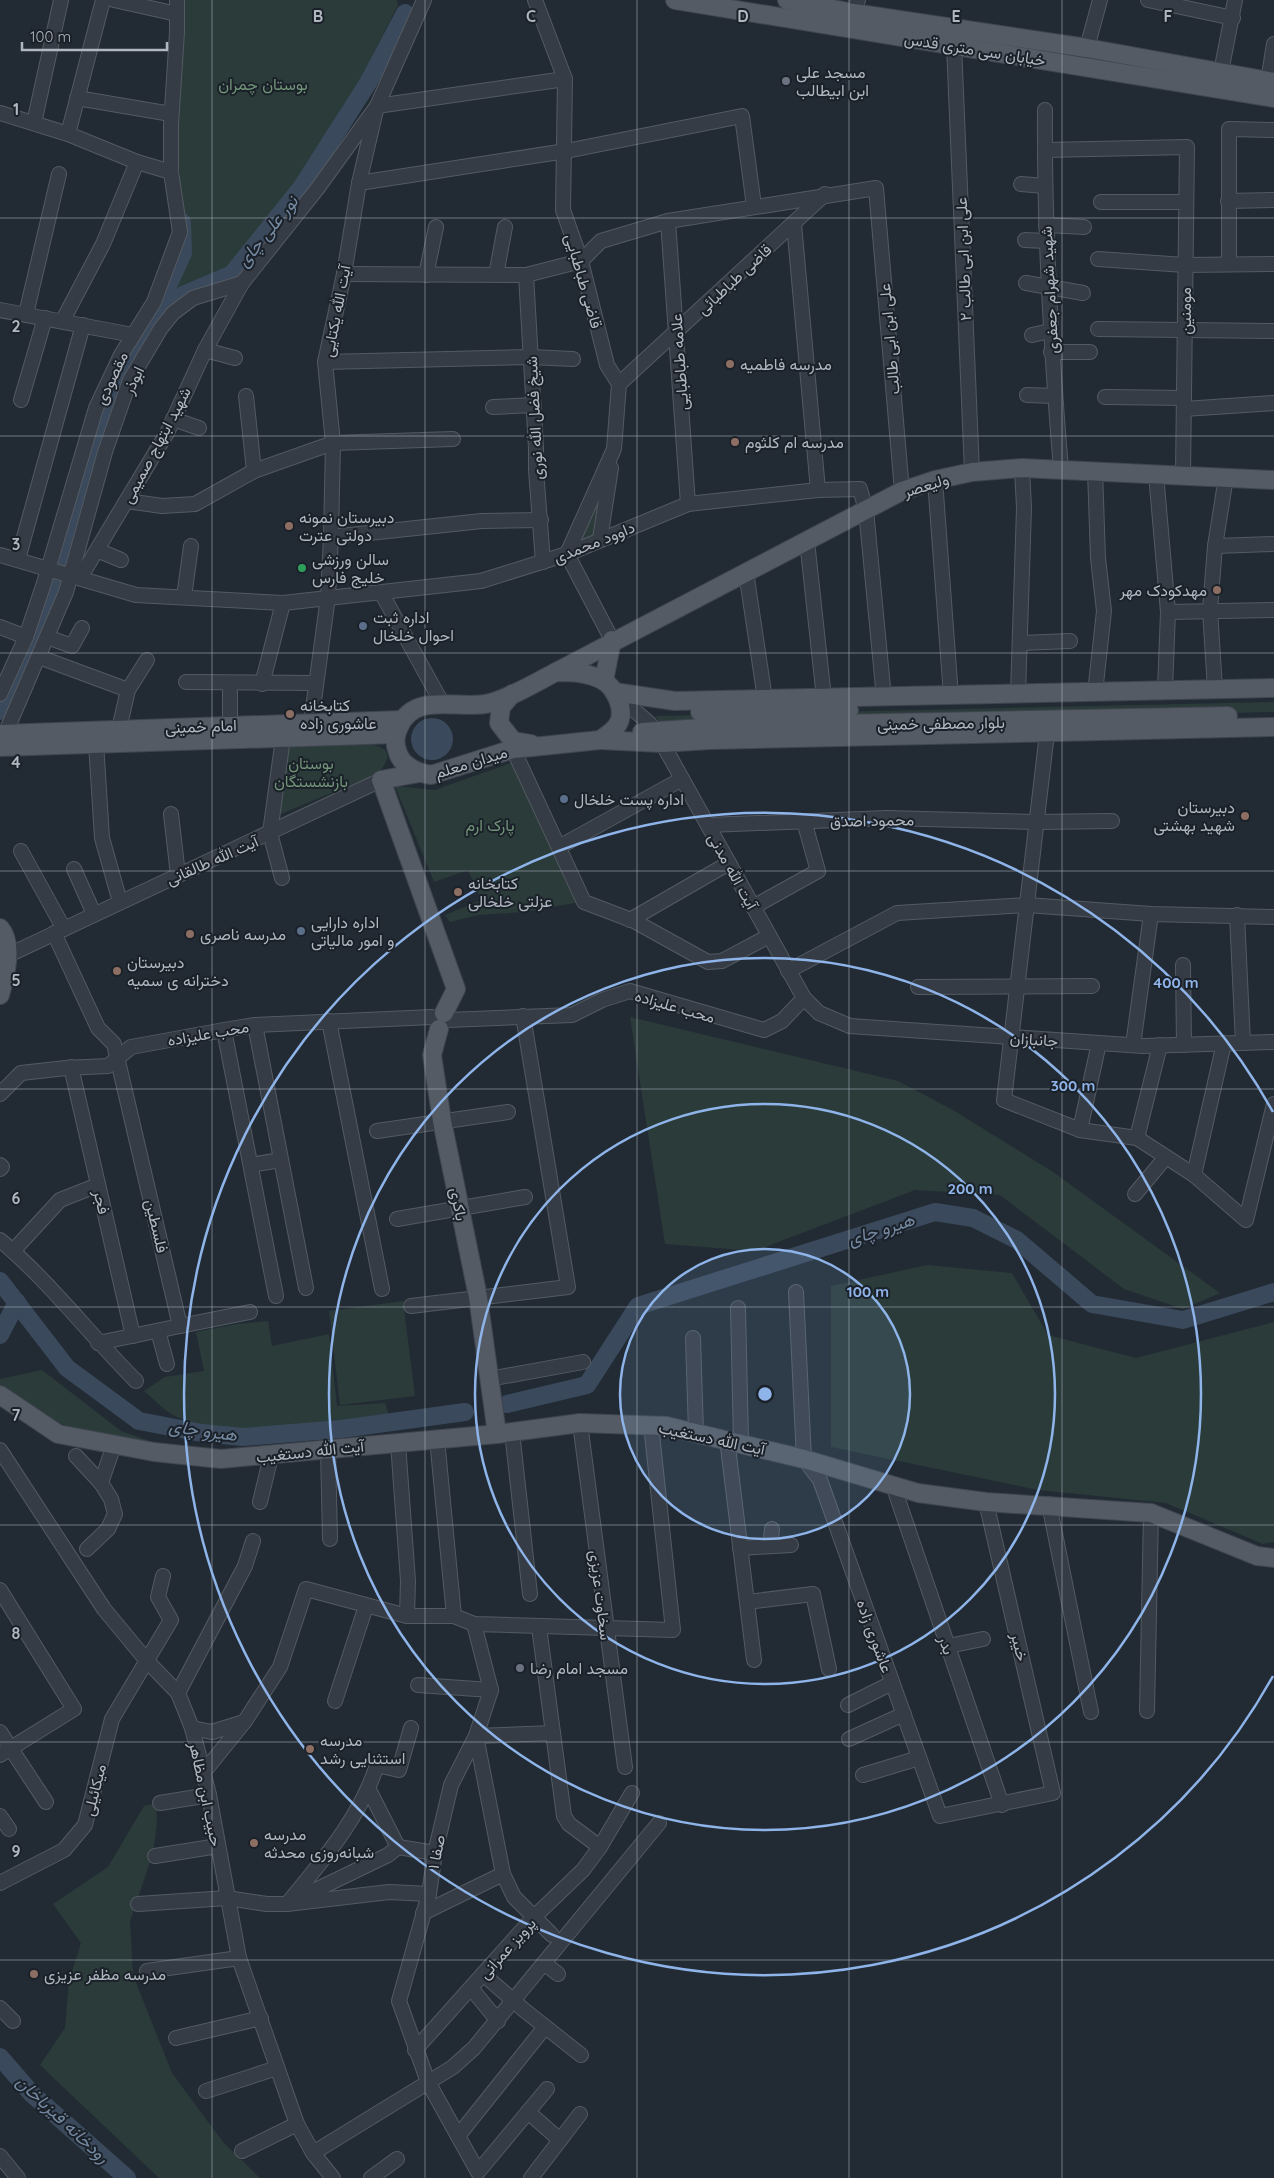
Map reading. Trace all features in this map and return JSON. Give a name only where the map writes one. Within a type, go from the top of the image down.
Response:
[{"type":"main road","name":"خیابان سی متری قدس","points":[[675,0],[758,6],[954,45],[1274,98]]},
{"type":"main road","name":"خیابان سی متری قدس","points":[[798,1],[856,7],[1271,81]]},
{"type":"main road","name":"ولیعصر","points":[[556,672],[612,640],[808,541],[902,491],[935,480],[972,472],[1022,468],[1062,468],[1274,480]]},
{"type":"main road","points":[[604,737],[618,724],[620,715],[616,695],[612,640]]},
{"type":"main road","points":[[399,727],[414,710],[428,704],[442,703],[474,706],[491,703],[556,672],[588,674],[616,695],[675,701],[884,698],[1215,689],[1272,698]]},
{"type":"main road","points":[[512,694],[501,707],[499,723],[503,731],[513,741],[540,745]]},
{"type":"main road","name":"بلوار مصطفی خمینی","points":[[616,695],[679,712],[1272,698]]},
{"type":"main road","name":"بلوار مصطفی خمینی","points":[[659,737],[733,726],[1272,698]]},
{"type":"main road","name":"امام خمینی","points":[[2,738],[118,729],[230,725],[310,723],[399,727]]},
{"type":"main road","name":"امام خمینی","points":[[2,738],[96,743],[283,738],[399,727]]},
{"type":"main road","name":"میدان معلم","points":[[399,727],[395,746],[400,759],[419,773],[431,775],[513,749],[604,737],[659,737]]},
{"type":"main road","points":[[659,737],[710,740],[1274,727]]},
{"type":"main road","name":"آیت الله طالقانی","points":[[382,780],[419,773]]},
{"type":"main road","name":"باکری","points":[[382,780],[456,989],[441,1020],[432,1055],[442,1121],[478,1297],[489,1379],[504,1433]]},
{"type":"main road","points":[[0,928],[4,932],[4,958],[0,995]]},
{"type":"main road","name":"آیت الله دستغیب","points":[[2,1402],[58,1434],[154,1452],[221,1459],[504,1433],[580,1423],[666,1426],[804,1458],[918,1492],[986,1502],[1049,1504],[1151,1513],[1257,1556],[1274,1558]]},
{"type":"street","points":[[34,123],[61,0]]},
{"type":"street","points":[[68,134],[103,0]]},
{"type":"street","points":[[114,0],[177,7]]},
{"type":"street","name":"آیت الله یکتایی","points":[[310,723],[314,683],[328,597],[332,537],[333,443],[325,362],[344,274],[358,183],[377,106],[424,0]]},
{"type":"street","name":"قاضی طباطبایی","points":[[534,0],[566,79],[566,151],[563,210],[581,262],[607,365],[619,384]]},
{"type":"street","points":[[1087,48],[1100,0]]},
{"type":"street","points":[[1148,0],[1232,18]]},
{"type":"street","points":[[1221,72],[1235,0]]},
{"type":"street","name":"مقصودی","points":[[0,694],[26,636],[49,568],[96,408],[121,355],[154,302],[180,232],[171,172],[171,114],[177,7]]},
{"type":"street","points":[[1271,81],[1274,44]]},
{"type":"street","name":"علی ابن ابی طالب ۲","points":[[954,45],[972,472]]},
{"type":"street","points":[[242,284],[317,189],[377,106],[566,79]]},
{"type":"street","points":[[78,98],[171,114]]},
{"type":"street","name":"شهید شهرام جعفری","points":[[1045,110],[1046,241],[1050,332],[1062,468]]},
{"type":"street","points":[[0,113],[68,134],[137,162],[171,172]]},
{"type":"street","points":[[358,183],[566,151],[742,116],[754,206]]},
{"type":"street","points":[[1229,264],[1229,129],[1274,130]]},
{"type":"street","name":"مومنین","points":[[1045,150],[1187,147],[1183,475]]},
{"type":"street","points":[[63,320],[103,244],[137,162]]},
{"type":"street","points":[[26,314],[60,174]]},
{"type":"street","points":[[1021,184],[1045,186]]},
{"type":"street","name":"علی ابن ابی طالب","points":[[825,194],[876,188],[902,491]]},
{"type":"street","points":[[344,274],[526,275],[581,262],[601,241],[668,221],[825,194]]},
{"type":"street","name":"قاضی طباطبائی","points":[[619,384],[825,194]]},
{"type":"street","points":[[1228,201],[1274,200]]},
{"type":"street","points":[[1101,202],[1186,202]]},
{"type":"street","name":"علامه طباطبایی","points":[[668,221],[678,331],[688,504]]},
{"type":"street","points":[[794,224],[818,490]]},
{"type":"street","points":[[1046,225],[1084,227]]},
{"type":"street","points":[[426,274],[436,227]]},
{"type":"street","points":[[496,275],[505,227]]},
{"type":"street","points":[[1025,240],[1046,241]]},
{"type":"street","points":[[1098,258],[1185,265],[1274,264]]},
{"type":"street","name":"شیخ فضل الله نوری","points":[[526,275],[536,470],[543,560]]},
{"type":"street","points":[[1026,283],[1083,293]]},
{"type":"street","name":"شهید ابتهاج صمیمی","points":[[75,576],[97,550],[127,501],[173,419],[205,350],[242,284]]},
{"type":"street","name":"ابوذر","points":[[2,738],[75,576],[104,452],[130,380],[161,328],[173,313],[193,298],[242,284]]},
{"type":"street","points":[[0,310],[63,320],[133,335]]},
{"type":"street","points":[[21,400],[44,318]]},
{"type":"street","points":[[18,559],[83,325]]},
{"type":"street","points":[[1098,329],[1274,331]]},
{"type":"street","points":[[1032,335],[1050,332]]},
{"type":"street","points":[[205,350],[235,358]]},
{"type":"street","points":[[1051,352],[1090,352]]},
{"type":"street","points":[[325,362],[531,357],[573,359]]},
{"type":"street","points":[[600,539],[614,449],[619,384]]},
{"type":"street","points":[[1027,395],[1055,396]]},
{"type":"street","points":[[246,396],[254,471]]},
{"type":"street","points":[[1105,397],[1184,404],[1274,403]]},
{"type":"street","points":[[494,407],[534,404]]},
{"type":"street","points":[[173,419],[200,428]]},
{"type":"street","points":[[127,501],[162,506],[194,504],[254,471],[333,443],[453,440]]},
{"type":"street","points":[[612,640],[567,554],[614,449]]},
{"type":"street","points":[[1018,694],[1024,508],[1022,468]]},
{"type":"street","points":[[1094,693],[1104,611],[1098,558],[1095,470]]},
{"type":"street","points":[[1156,474],[1168,612],[1165,690]]},
{"type":"street","points":[[1215,689],[1210,610],[1215,546],[1226,477]]},
{"type":"street","points":[[935,480],[951,696]]},
{"type":"street","name":"داوود محمدی","points":[[0,555],[136,595],[283,603],[328,597],[382,594],[481,581],[567,554],[688,504],[818,490],[860,489],[866,510]]},
{"type":"street","points":[[866,510],[884,698]]},
{"type":"street","points":[[332,537],[482,521],[541,520]]},
{"type":"street","points":[[808,541],[824,698]]},
{"type":"street","points":[[1215,546],[1274,544]]},
{"type":"street","points":[[184,597],[191,546]]},
{"type":"street","points":[[97,550],[121,560]]},
{"type":"street","points":[[746,572],[765,699]]},
{"type":"street","points":[[382,594],[442,703]]},
{"type":"street","points":[[262,684],[283,603]]},
{"type":"street","points":[[1168,612],[1274,610]]},
{"type":"street","points":[[0,627],[26,636]]},
{"type":"street","points":[[47,637],[72,646],[82,628]]},
{"type":"street","points":[[1020,643],[1070,641]]},
{"type":"street","points":[[39,657],[128,690]]},
{"type":"street","points":[[118,729],[128,690],[147,660]]},
{"type":"street","points":[[186,682],[230,684],[314,683]]},
{"type":"street","points":[[230,684],[230,725]]},
{"type":"street","name":"آیت‌ الله مدنی","points":[[616,695],[649,722],[659,737],[804,998]]},
{"type":"street","points":[[1047,733],[1004,1100],[1080,1130],[1137,1138],[1194,1175],[1246,1220],[1274,1104]]},
{"type":"street","points":[[282,878],[270,833],[283,738]]},
{"type":"street","points":[[96,743],[102,838],[120,902]]},
{"type":"street","points":[[513,749],[584,902],[630,920],[708,962],[722,961],[769,936]]},
{"type":"street","points":[[559,847],[682,779]]},
{"type":"street","name":"آیت الله طالقانی","points":[[4,958],[382,780]]},
{"type":"street","points":[[171,814],[178,875]]},
{"type":"street","name":"محمود اصدق","points":[[708,825],[887,818],[1036,822],[1112,821]]},
{"type":"street","points":[[753,907],[818,872],[804,821]]},
{"type":"street","points":[[22,851],[59,931],[98,1028],[115,1051]]},
{"type":"street","points":[[630,920],[729,863]]},
{"type":"street","points":[[74,869],[94,914]]},
{"type":"street","points":[[788,971],[897,913],[1027,904],[1151,914],[1274,917]]},
{"type":"street","points":[[1133,1045],[1151,914]]},
{"type":"street","points":[[1237,915],[1243,1043]]},
{"type":"street","points":[[1183,965],[1184,1045]]},
{"type":"street","points":[[918,987],[1092,986]]},
{"type":"street","name":"محب علیزاده","points":[[0,1094],[22,1073],[71,1067],[108,1066],[115,1051],[131,1046],[255,1024],[572,1015],[602,1000],[630,991],[764,1030],[782,1021],[804,998]]},
{"type":"street","name":"جانبازان","points":[[804,998],[819,1013],[850,1026],[1133,1045],[1274,1042]]},
{"type":"street","points":[[411,1306],[568,1287],[523,1016]]},
{"type":"street","points":[[329,1021],[382,1289]]},
{"type":"street","points":[[255,1024],[306,1288]]},
{"type":"street","points":[[224,1030],[276,1296]]},
{"type":"street","points":[[1080,1130],[1099,1043]]},
{"type":"street","points":[[1194,1175],[1224,1044]]},
{"type":"street","points":[[1137,1138],[1160,1045]]},
{"type":"street","name":"فلسطین","points":[[115,1051],[180,1326]]},
{"type":"street","name":"فجر","points":[[71,1067],[133,1336]]},
{"type":"street","points":[[377,1131],[508,1112]]},
{"type":"street","points":[[1135,1194],[1166,1157]]},
{"type":"street","points":[[251,1165],[280,1160]]},
{"type":"street","points":[[0,1165],[2,1166],[0,1169]]},
{"type":"street","points":[[13,1252],[60,1200],[98,1185]]},
{"type":"street","points":[[397,1219],[525,1197]]},
{"type":"street","points":[[0,1240],[25,1261],[98,1343],[136,1381]]},
{"type":"street","points":[[796,1292],[804,1458]]},
{"type":"street","points":[[738,1308],[734,1441],[740,1548],[754,1660]]},
{"type":"street","points":[[98,1343],[250,1312]]},
{"type":"street","points":[[158,1331],[167,1364]]},
{"type":"street","points":[[693,1338],[696,1432]]},
{"type":"street","points":[[489,1379],[583,1362]]},
{"type":"street","name":"سخاوت عزیزی","points":[[580,1423],[605,1630],[625,1767]]},
{"type":"street","points":[[203,1773],[245,1721],[280,1668],[306,1589],[406,1616],[454,1616],[474,1624],[605,1630],[673,1630],[651,1425]]},
{"type":"street","points":[[504,1433],[530,1594]]},
{"type":"street","points":[[437,1439],[454,1616]]},
{"type":"street","points":[[398,1443],[408,1581],[406,1616]]},
{"type":"street","points":[[101,1483],[114,1445]]},
{"type":"street","name":"حبیب ابن مظاهر","points":[[0,1450],[104,1609],[147,1661],[178,1693],[192,1728],[209,1795],[239,1958],[297,2124],[312,2153],[333,2178]]},
{"type":"street","points":[[328,1450],[330,1539]]},
{"type":"street","points":[[76,1456],[101,1483],[111,1499],[115,1514],[108,1529],[87,1549]]},
{"type":"street","points":[[260,1502],[270,1456]]},
{"type":"street","name":"عاشوری زاده","points":[[804,1458],[820,1480],[940,1816],[1002,1805]]},
{"type":"street","name":"بدر","points":[[893,1485],[1002,1805]]},
{"type":"street","name":"خیبر","points":[[986,1502],[1053,1793],[1002,1805]]},
{"type":"street","points":[[1049,1504],[1091,1712]]},
{"type":"street","points":[[1147,1711],[1151,1513]]},
{"type":"street","points":[[770,1546],[772,1530]]},
{"type":"street","points":[[178,1693],[242,1573],[253,1541]]},
{"type":"street","points":[[740,1548],[791,1545]]},
{"type":"street","name":"میکائیلی","points":[[0,1883],[64,1850],[85,1826],[112,1719],[171,1620],[158,1596],[163,1576]]},
{"type":"street","points":[[0,1590],[74,1709],[5,1752]]},
{"type":"street","points":[[747,1602],[814,1594],[829,1669]]},
{"type":"street","points":[[335,1701],[366,1606]]},
{"type":"street","points":[[418,1685],[491,1690],[474,1624]]},
{"type":"street","points":[[539,1627],[565,1820],[600,1847]]},
{"type":"street","points":[[948,1646],[983,1638]]},
{"type":"street","points":[[848,1704],[892,1683]]},
{"type":"street","name":"صفا ۱","points":[[491,1690],[476,1736],[452,1785],[435,1853],[429,1894],[399,2001],[428,2082],[478,2172],[528,2112]]},
{"type":"street","points":[[849,1738],[904,1714]]},
{"type":"street","points":[[192,1728],[212,1732],[245,1721]]},
{"type":"street","points":[[287,1904],[334,1846],[369,1790],[377,1766],[399,1770],[412,1728]]},
{"type":"street","points":[[0,1732],[5,1752],[46,1802]]},
{"type":"street","points":[[552,1935],[514,1897],[504,1874],[476,1736],[553,1733]]},
{"type":"street","points":[[863,1775],[919,1758]]},
{"type":"street","points":[[369,1790],[398,1847]]},
{"type":"street","name":"پرویز عمرانی","points":[[415,2050],[533,1918],[583,1870],[600,1847],[632,1793]]},
{"type":"street","points":[[160,1803],[209,1795]]},
{"type":"street","points":[[0,1816],[9,1829]]},
{"type":"street","points":[[312,2153],[453,2067],[474,2048],[659,1823]]},
{"type":"street","points":[[155,1856],[218,1846]]},
{"type":"street","points":[[287,1904],[388,1855],[398,1847],[435,1853]]},
{"type":"street","points":[[423,1913],[504,1874]]},
{"type":"street","points":[[138,1904],[227,1898],[267,1904],[287,1904],[389,1892],[429,1894]]},
{"type":"street","points":[[147,1971],[239,1958]]},
{"type":"street","points":[[544,1963],[558,1974]]},
{"type":"street","points":[[483,1974],[581,2055]]},
{"type":"street","points":[[471,1988],[498,2021]]},
{"type":"street","points":[[0,2008],[13,2021]]},
{"type":"street","points":[[176,2038],[261,2018]]},
{"type":"street","points":[[458,2136],[545,2027]]},
{"type":"street","points":[[206,2091],[277,2068]]},
{"type":"street","points":[[547,2089],[528,2112],[560,2140]]},
{"type":"street","points":[[531,2178],[580,2114]]},
{"type":"street","points":[[242,2151],[297,2124]]},
{"type":"street","points":[[0,2156],[18,2178]]},
{"type":"street","points":[[372,2178],[397,2159]]},
{"type":"green space","name":"بوستان چمران","points":[[183,0],[397,0],[398,5],[334,132],[234,266],[179,290],[172,280],[174,251],[183,220],[175,114]]},
{"type":"green space","points":[[609,468],[597,537],[574,547]]},
{"type":"green space","points":[[1274,702],[1274,712],[661,726],[656,716]]},
{"type":"green space","name":"بوستان بازنشستگان","points":[[366,744],[384,749],[387,755],[386,763],[377,774],[276,816],[288,745]]},
{"type":"green space","name":"پارک ارم","points":[[516,761],[580,902],[525,912],[478,915],[450,922],[445,915],[481,900],[468,870],[434,882],[395,786],[435,790]]},
{"type":"green space","points":[[630,1017],[898,1081],[953,1110],[1053,1172],[1220,1293],[1183,1309],[1124,1289],[1000,1195],[915,1190],[755,1251],[665,1244]]},
{"type":"green space","points":[[927,1265],[1012,1273],[1048,1335],[1136,1358],[1274,1322],[1274,1542],[1263,1544],[1166,1503],[1038,1490],[831,1447],[831,1286]]},
{"type":"green space","points":[[403,1301],[415,1396],[340,1405],[329,1311]]},
{"type":"green space","points":[[268,1321],[272,1346],[329,1334],[337,1406],[385,1403],[390,1418],[281,1428],[224,1428],[198,1424],[177,1417],[164,1409],[144,1391],[165,1377],[204,1371],[196,1332],[237,1324]]},
{"type":"green space","points":[[42,1370],[121,1431],[164,1446],[111,1439],[52,1421],[0,1392],[0,1379]]},
{"type":"green space","points":[[156,1803],[157,1823],[153,1853],[130,1921],[133,1975],[172,2073],[223,2142],[260,2178],[159,2178],[40,2065],[65,2028],[69,1981],[81,1943],[53,1904],[108,1867],[144,1806]]},
{"type":"water","points":[[432,718],[447,724],[453,739],[447,754],[432,760],[417,754],[411,739],[417,724]]},
{"type":"waterway","name":"نور علی چای","points":[[62,562],[75,523],[104,412],[154,318],[176,298],[232,274],[301,188],[368,83],[405,13]]},
{"type":"waterway","points":[[160,303],[183,253],[182,222]]},
{"type":"waterway","points":[[0,711],[11,699],[57,578]]},
{"type":"waterway","name":"هیرو چای","points":[[507,1404],[587,1385],[638,1306],[935,1212],[973,1218],[1017,1240],[1092,1304],[1183,1320],[1274,1292]]},
{"type":"waterway","name":"هیرو چای","points":[[0,1281],[67,1368],[139,1421],[202,1433],[243,1437],[341,1429],[465,1412]]},
{"type":"waterway","points":[[0,1335],[17,1302]]},
{"type":"waterway","name":"رودخانه قیزباخان","points":[[0,2057],[32,2094],[127,2178]]},
{"type":"place","name":"مسجد علی ابن ابیطالب","points":[[786,81]]},
{"type":"place","name":"مدرسه فاطمیه","points":[[730,364]]},
{"type":"place","name":"مدرسه ام کلثوم","points":[[735,442]]},
{"type":"place","name":"دبیرستان نمونه دولتی عترت","points":[[289,526]]},
{"type":"place","name":"سالن ورزشی خلیج فارس","points":[[302,568]]},
{"type":"place","name":"مهدکودک مهر","points":[[1217,590]]},
{"type":"place","name":"اداره ثبت احوال خلخال","points":[[363,626]]},
{"type":"place","name":"کتابخانه عاشوری زاده","points":[[290,714]]},
{"type":"place","name":"اداره پست خلخال","points":[[564,799]]},
{"type":"place","name":"دبیرستان شهید بهشتی","points":[[1245,816]]},
{"type":"place","name":"کتابخانه عزلتی خلخالی","points":[[458,892]]},
{"type":"place","name":"اداره دارایی و امور مالیاتی","points":[[301,931]]},
{"type":"place","name":"مدرسه ناصری","points":[[190,934]]},
{"type":"place","name":"دبیرستان دخترانه ی سمیه","points":[[117,971]]},
{"type":"place","name":"مسجد امام رضا","points":[[520,1668]]},
{"type":"place","name":"مدرسه استثنایی رشد","points":[[310,1749]]},
{"type":"place","name":"مدرسه شبانه‌روزی محدثه","points":[[254,1843]]},
{"type":"place","name":"مدرسه مظفر عزیزی","points":[[34,1974]]}]
